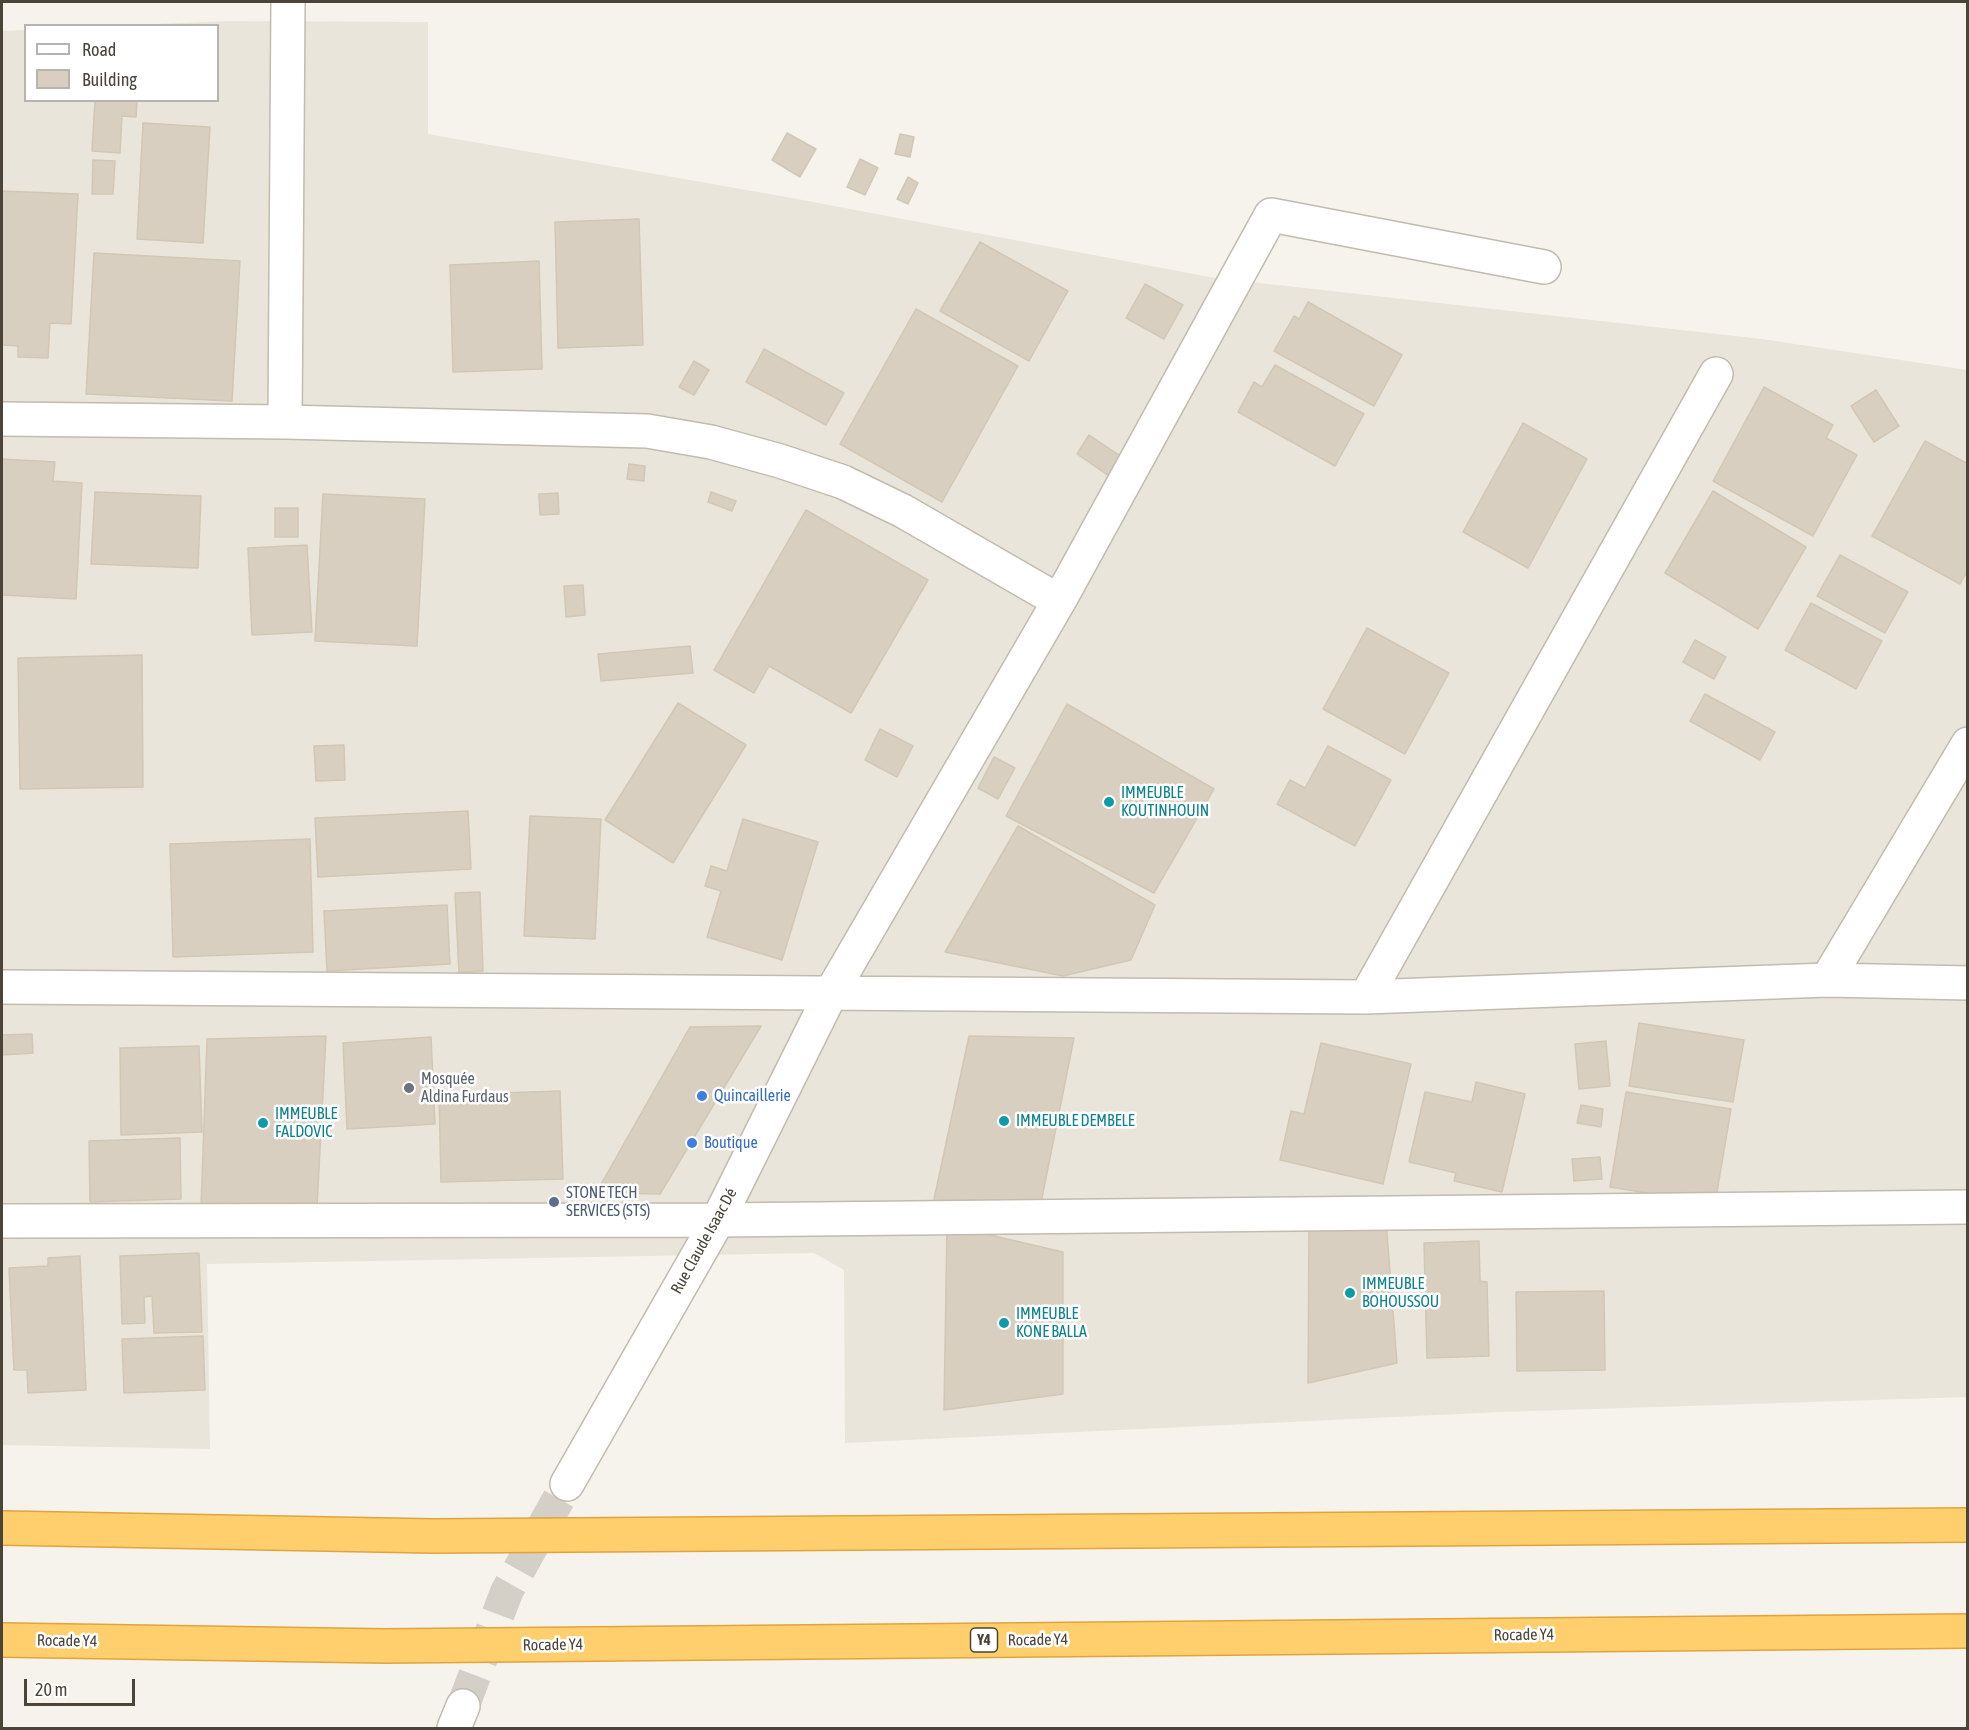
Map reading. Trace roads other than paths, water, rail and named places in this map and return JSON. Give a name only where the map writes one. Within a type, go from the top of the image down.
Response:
[{"type":"highway","points":[[2,1528],[434,1536],[1968,1526]]},
{"type":"highway","name":"Rocade Y4","points":[[2,1640],[386,1646],[1968,1631]]},
{"type":"street","points":[[285,422],[288,2]]},
{"type":"street","name":"Rue Claude Isaac Dé","points":[[567,1484],[718,1220],[831,993],[1059,601],[1272,215],[1545,267]]},
{"type":"street","points":[[1366,997],[1716,374]]},
{"type":"street","points":[[2,419],[285,422],[647,431],[711,442],[780,461],[843,482],[903,511],[1059,601]]},
{"type":"street","points":[[1827,980],[1968,744]]},
{"type":"street","points":[[2,987],[1366,997],[1827,980],[1968,983]]},
{"type":"street","points":[[2,1221],[718,1220],[1968,1207]]},
{"type":"tunnel","points":[[463,1706],[507,1591],[567,1484]]},
{"type":"place","name":"IMMEUBLE KOUTINHOUIN","points":[[1109,802]]},
{"type":"place","name":"Mosquée Aldina Furdaus","points":[[409,1088]]},
{"type":"place","name":"Quincaillerie","points":[[702,1096]]},
{"type":"place","name":"IMMEUBLE DEMBELE","points":[[1004,1121]]},
{"type":"place","name":"IMMEUBLE FALDOVIC","points":[[263,1123]]},
{"type":"place","name":"Boutique","points":[[692,1143]]},
{"type":"place","name":"STONE TECH SERVICES (STS)","points":[[554,1202]]},
{"type":"place","name":"IMMEUBLE BOHOUSSOU","points":[[1350,1293]]},
{"type":"place","name":"IMMEUBLE KONE BALLA","points":[[1004,1323]]}]
